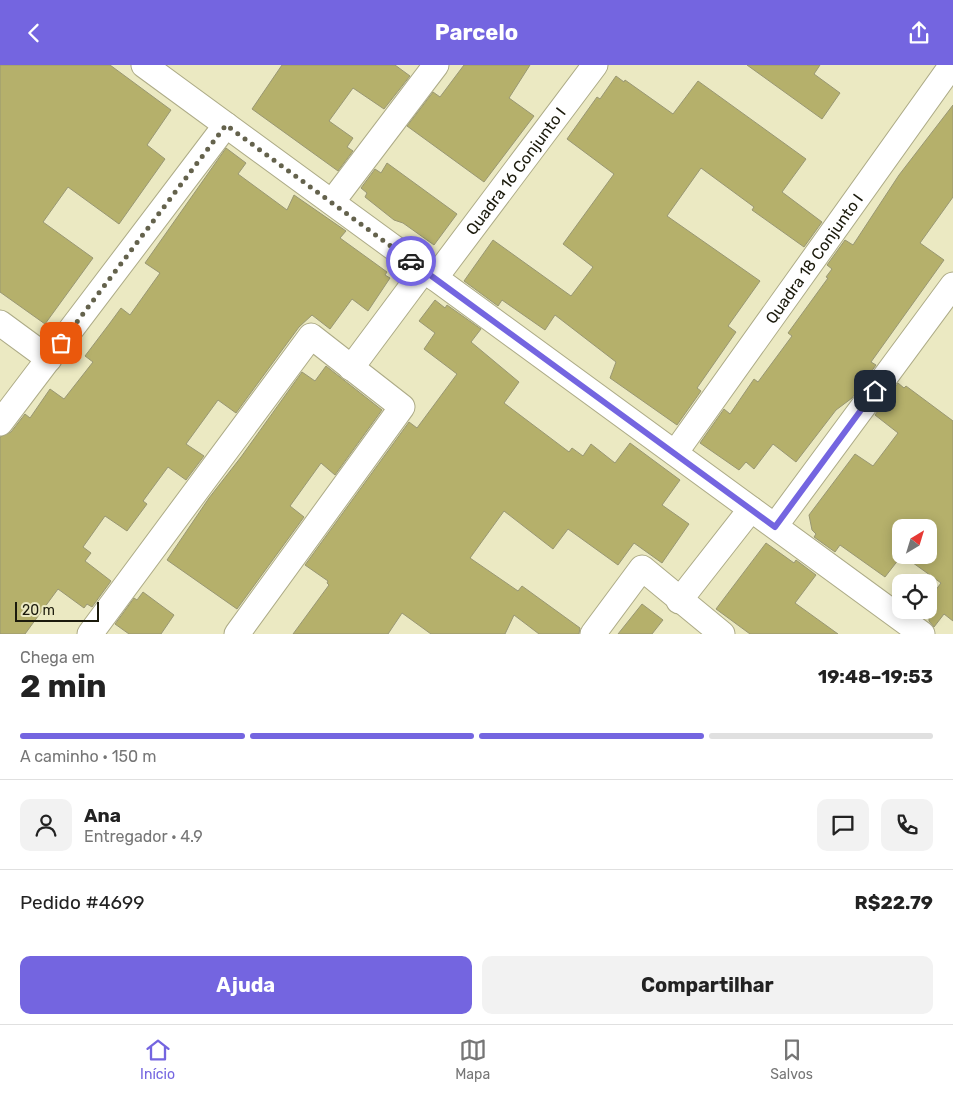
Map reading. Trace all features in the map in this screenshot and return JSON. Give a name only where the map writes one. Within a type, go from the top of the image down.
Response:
[{"type":"street","points":[[144,65],[922,634]]},
{"type":"street","points":[[332,202],[436,65]]},
{"type":"street","name":"Quadra 16 Conjunto I","points":[[351,367],[430,274],[595,65]]},
{"type":"street","name":"Quadra 18 Conjunto I","points":[[674,453],[952,65]]},
{"type":"street","points":[[0,423],[226,125]]},
{"type":"street","points":[[775,527],[953,285]]},
{"type":"street","points":[[0,323],[49,359]]},
{"type":"street","points":[[90,634],[311,336],[402,407],[237,634]]},
{"type":"street","points":[[679,601],[751,509]]},
{"type":"street","points":[[593,634],[642,568],[679,601],[722,634]]},
{"type":"building","points":[[0,65],[110,65],[171,110],[147,145],[165,159],[119,224],[68,187],[43,222],[93,258],[45,324],[0,292]]},
{"type":"building","points":[[282,65],[395,65],[410,76],[384,109],[353,88],[329,121],[353,138],[347,147],[353,151],[338,171],[252,109]]},
{"type":"building","points":[[464,65],[530,65],[509,98],[534,116],[484,182],[407,126],[433,92],[440,97]]},
{"type":"building","points":[[747,65],[820,65],[814,74],[840,93],[822,119]]},
{"type":"building","points":[[616,76],[624,82],[625,80],[673,114],[698,81],[806,159],[782,192],[822,222],[804,247],[752,210],[754,207],[701,168],[667,216],[760,281],[728,326],[736,332],[697,388],[701,391],[677,425],[610,378],[616,362],[555,315],[545,330],[502,300],[498,306],[464,281],[493,240],[571,296],[593,267],[563,244],[614,174],[567,139],[597,97],[600,99]]},
{"type":"building","points":[[953,105],[953,197],[920,243],[944,260],[871,362],[876,365],[852,398],[836,410],[796,462],[773,444],[754,469],[746,462],[739,470],[700,443],[724,409],[730,414],[754,379],[758,382],[792,336],[788,333],[828,278],[826,277],[832,269],[827,265],[845,240],[853,245],[899,175]]},
{"type":"building","points":[[226,148],[246,163],[238,174],[287,210],[294,195],[346,231],[340,238],[387,272],[385,275],[390,278],[368,311],[352,299],[330,329],[312,315],[299,327],[236,413],[218,400],[186,444],[204,456],[186,480],[168,467],[143,501],[147,504],[127,531],[105,516],[83,547],[91,553],[85,561],[111,581],[92,607],[87,604],[84,608],[58,589],[25,634],[0,634],[0,437],[11,432],[25,414],[30,418],[50,389],[64,399],[93,362],[85,356],[121,308],[130,315],[160,273],[145,263]]},
{"type":"building","points":[[387,163],[457,214],[434,245],[403,223],[394,220],[365,197],[367,193],[361,188],[375,169],[381,173]]},
{"type":"building","points":[[435,300],[445,308],[447,305],[481,329],[471,342],[519,382],[504,403],[569,452],[572,448],[583,456],[591,444],[615,463],[630,443],[680,480],[662,505],[689,524],[662,563],[634,543],[618,565],[568,529],[553,549],[504,511],[470,558],[518,591],[522,586],[580,628],[579,634],[539,634],[514,615],[505,634],[431,634],[402,613],[388,634],[293,634],[329,585],[328,581],[305,565],[409,422],[417,428],[457,374],[424,349],[435,333],[419,321]]},
{"type":"building","points":[[326,366],[382,410],[335,475],[321,463],[290,506],[304,517],[237,609],[167,560],[209,498],[302,372],[315,381]]},
{"type":"building","points":[[898,383],[904,388],[906,386],[953,421],[953,621],[944,614],[934,627],[929,621],[929,619],[937,619],[937,588],[941,583],[937,580],[937,574],[928,574],[915,564],[938,564],[938,519],[892,519],[892,564],[895,564],[885,577],[840,545],[835,552],[814,537],[816,534],[812,530],[809,515],[855,454],[873,466],[898,433],[875,415]]},
{"type":"building","points":[[766,543],[794,563],[796,560],[816,575],[795,603],[838,634],[750,634],[716,609]]},
{"type":"building","points":[[143,592],[174,615],[161,634],[129,634],[115,624],[134,598],[137,600]]},
{"type":"building","points":[[642,604],[663,620],[652,634],[618,634]]},
{"type":"way so far","points":[[61,343],[226,125],[411,261]]},
{"type":"route","points":[[411,261],[775,527],[875,391]]}]
